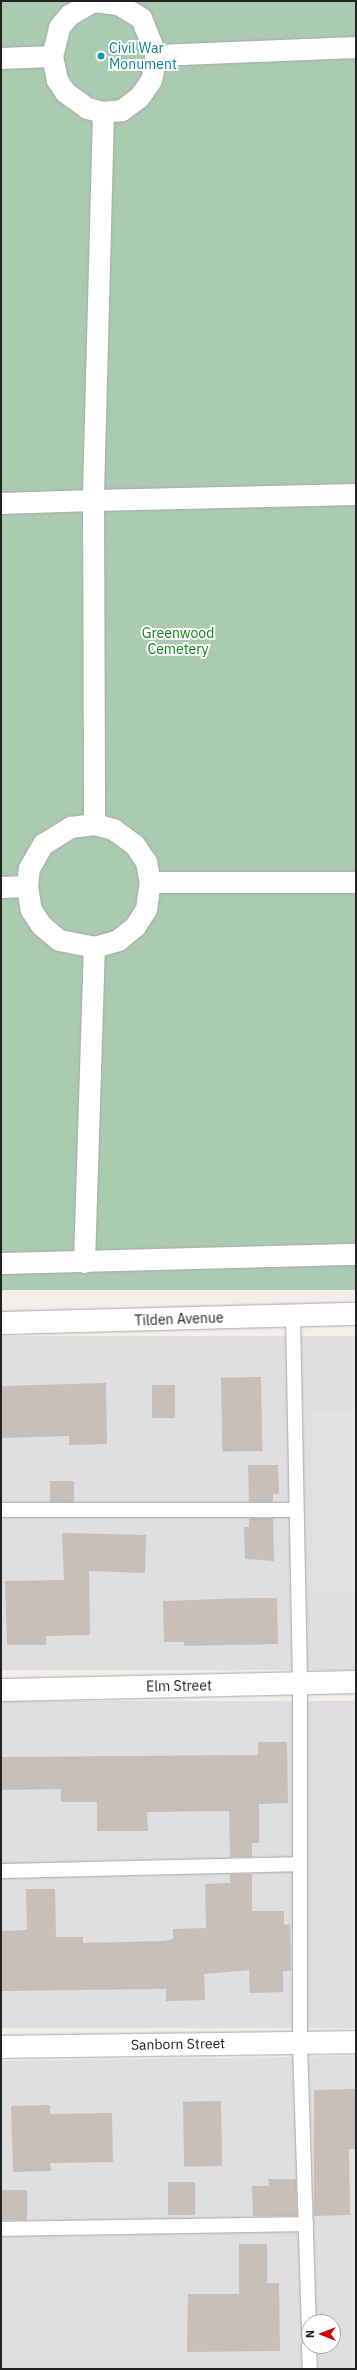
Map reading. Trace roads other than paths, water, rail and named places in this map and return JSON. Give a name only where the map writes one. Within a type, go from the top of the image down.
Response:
[{"type":"street","points":[[93,1],[107,1],[129,8],[141,18],[156,55],[151,80],[139,97],[122,110],[103,112],[86,108],[65,92],[58,80],[52,56],[53,40],[69,15],[93,1]]},
{"type":"street","points":[[156,55],[356,47]]},
{"type":"street","points":[[1,58],[52,56]]},
{"type":"street","points":[[94,824],[93,500],[103,112]]},
{"type":"street","points":[[1,503],[356,494]]},
{"type":"street","points":[[94,824],[113,829],[134,844],[146,862],[150,882],[146,908],[135,926],[118,940],[94,947],[59,940],[41,925],[31,910],[27,886],[29,868],[43,844],[70,827],[94,824]]},
{"type":"street","points":[[150,882],[356,882]]},
{"type":"street","points":[[1,887],[27,886]]},
{"type":"street","points":[[84,1262],[94,947]]},
{"type":"street","points":[[1,1263],[356,1254]]},
{"type":"street","name":"Tilden Avenue","points":[[1,1324],[356,1314]]},
{"type":"street","name":"Elm Street","points":[[1,1690],[356,1682]]},
{"type":"street","name":"Sanborn Street","points":[[1,2047],[356,2042]]},
{"type":"lane","points":[[293,1316],[300,1683],[300,2043],[308,2314]]},
{"type":"lane","points":[[1,1510],[296,1510]]},
{"type":"lane","points":[[1,1871],[300,1864]]},
{"type":"lane","points":[[1,2229],[306,2224]]},
{"type":"lane","points":[[309,2354],[310,2369]]},
{"type":"place","name":"Civil War Monument","points":[[101,56]]},
{"type":"park label","name":"Greenwood Cemetery","points":[[178,642]]}]
